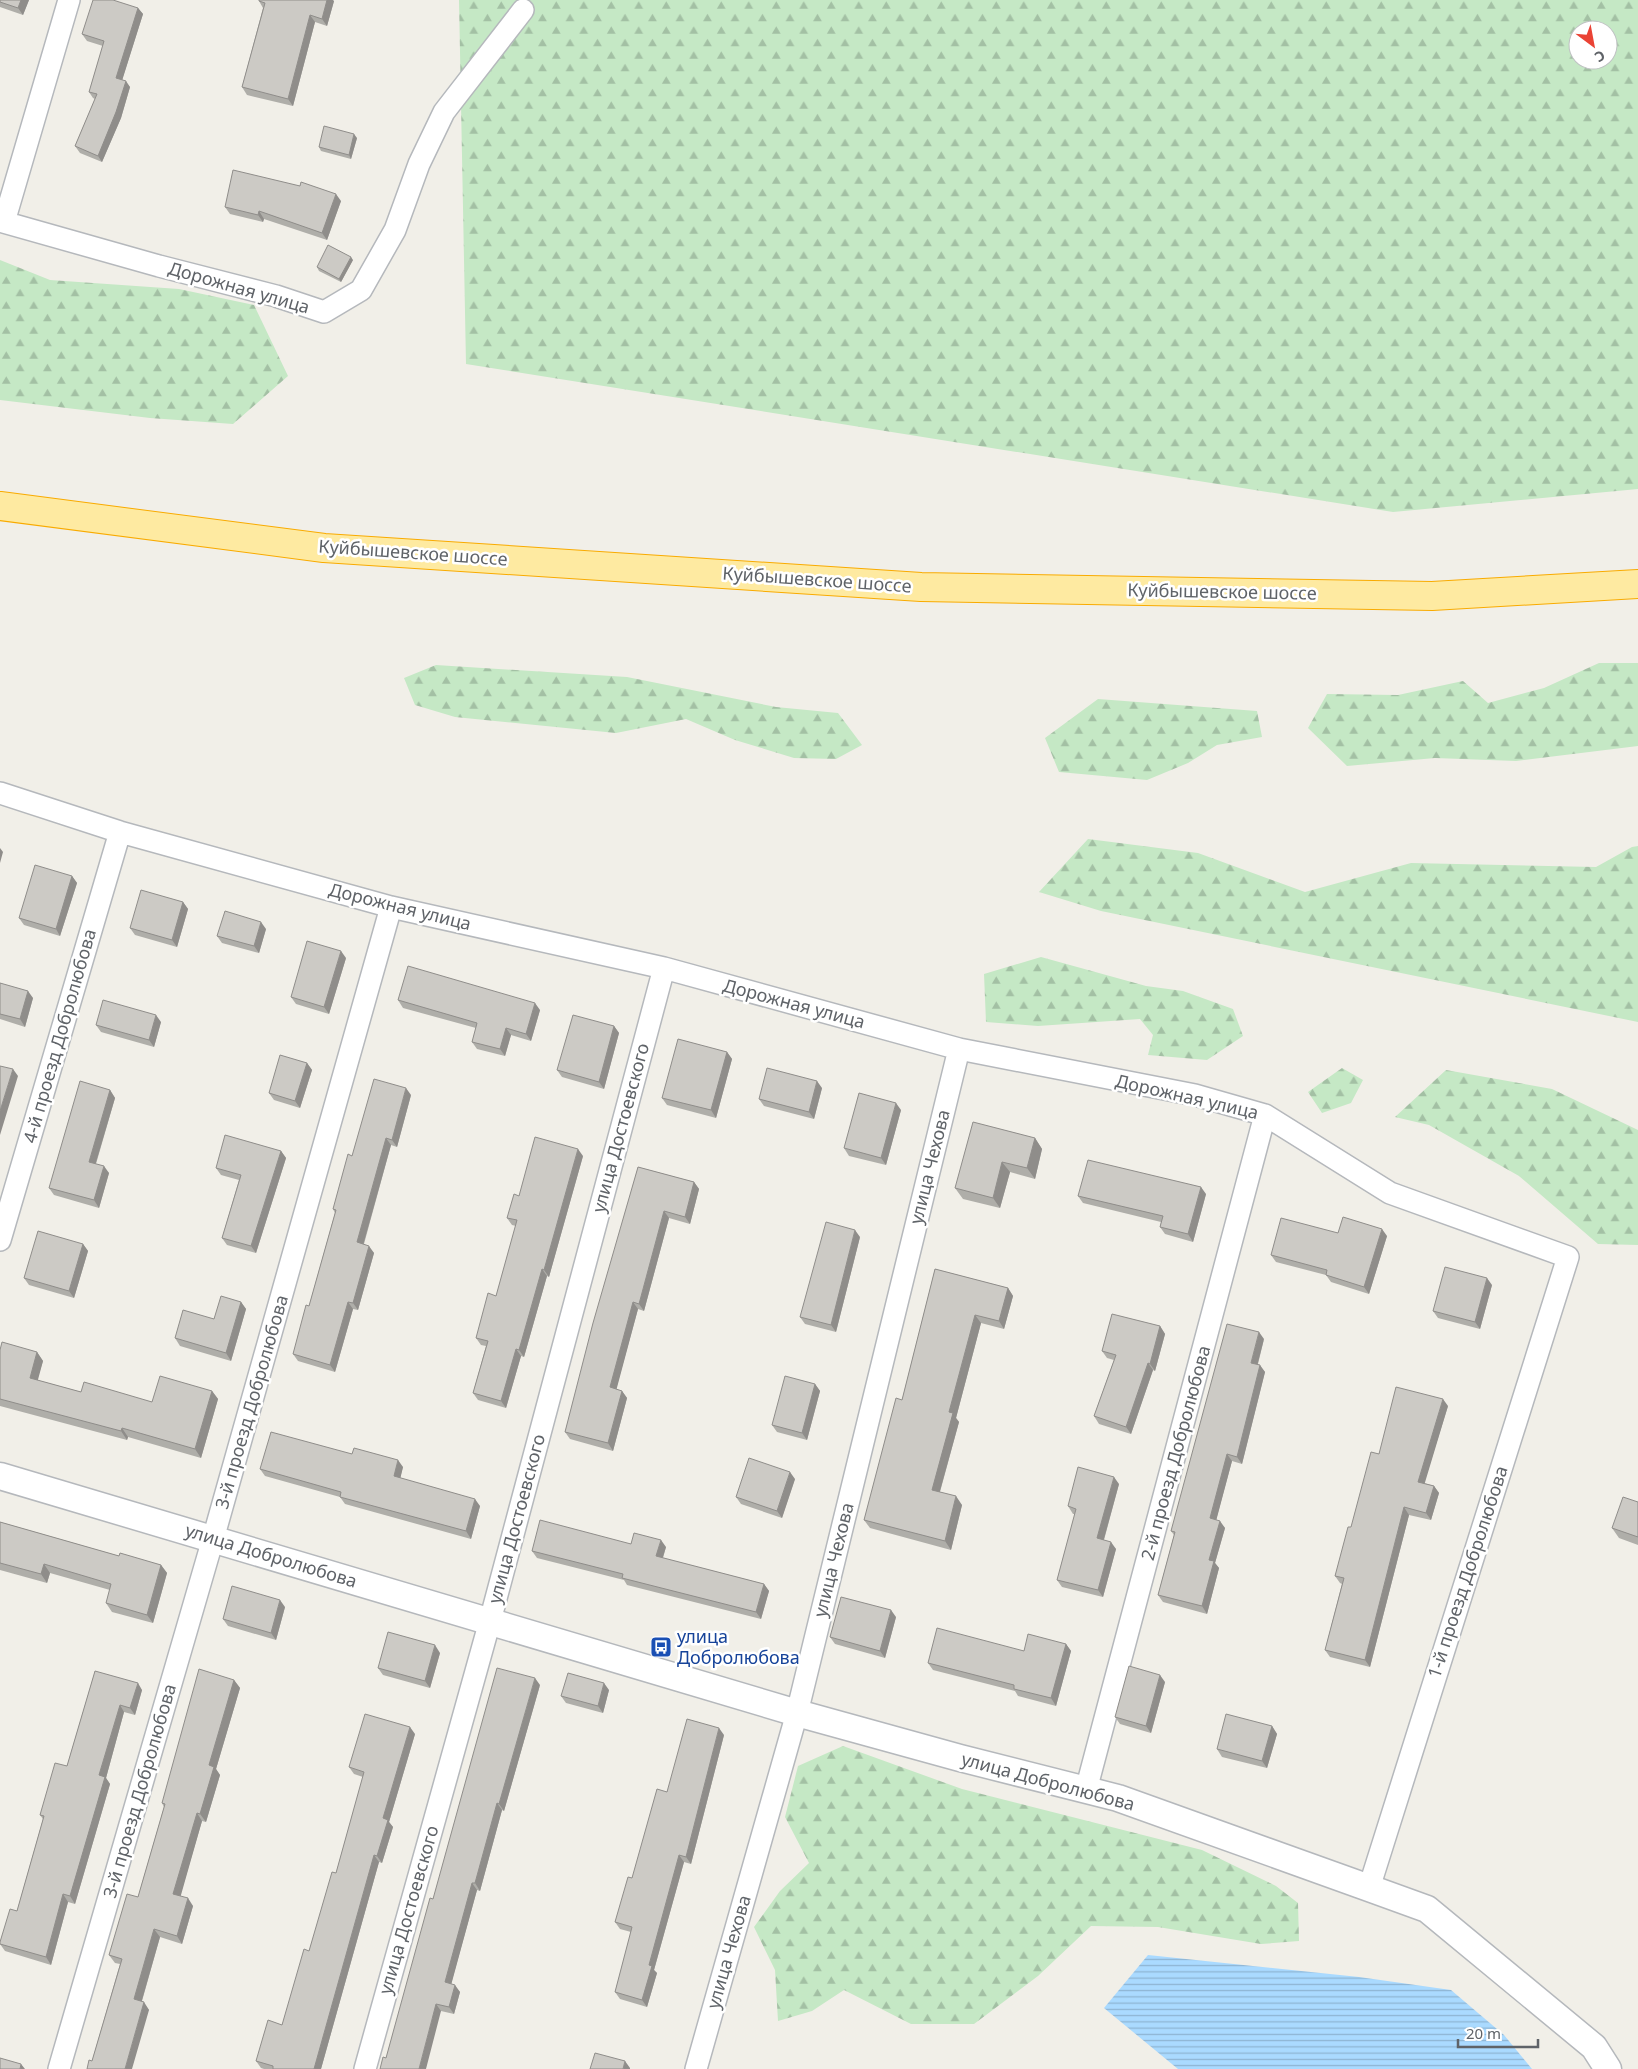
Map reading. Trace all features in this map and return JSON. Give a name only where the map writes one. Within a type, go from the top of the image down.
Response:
[{"type":"highway","name":"Куйбышевское шоссе","points":[[0,506],[324,548],[921,587],[1432,596],[1638,584]]},
{"type":"street","points":[[2,222],[70,0]]},
{"type":"street","name":"Дорожная улица","points":[[2,222],[158,266],[276,296],[324,312],[361,290],[395,230],[418,164],[444,112],[523,10]]},
{"type":"street","name":"Дорожная улица","points":[[0,793],[120,832],[391,907],[664,968],[959,1049],[1195,1096],[1265,1115],[1390,1193],[1568,1257]]},
{"type":"street","name":"4-й проезд Добролюбова","points":[[0,1240],[120,832]]},
{"type":"street","name":"3-й проезд Добролюбова","points":[[59,2069],[213,1539],[391,907]]},
{"type":"street","name":"улица Достоевского","points":[[365,2069],[490,1621],[664,968]]},
{"type":"street","name":"улица Чехова","points":[[696,2069],[797,1713],[959,1049]]},
{"type":"street","name":"2-й проезд Добролюбова","points":[[1086,1790],[1265,1115]]},
{"type":"street","name":"1-й проезд Добролюбова","points":[[1369,1888],[1568,1257]]},
{"type":"street","name":"улица Добролюбова","points":[[0,1476],[797,1713],[960,1758],[1118,1798],[1427,1909],[1594,2047],[1608,2069]]},
{"type":"green space","points":[[459,0],[1638,0],[1638,489],[1393,512],[466,364]]},
{"type":"green space","points":[[0,260],[50,280],[179,289],[254,305],[288,376],[233,424],[150,418],[0,400]]},
{"type":"green space","points":[[1599,663],[1638,663],[1638,746],[1516,761],[1435,758],[1347,766],[1308,728],[1327,694],[1398,695],[1463,681],[1488,703],[1544,688]]},
{"type":"green space","points":[[436,665],[627,677],[776,707],[838,713],[862,745],[836,759],[794,758],[735,740],[686,719],[616,733],[455,717],[415,705],[404,678]]},
{"type":"green space","points":[[1098,699],[1257,711],[1262,737],[1217,745],[1188,763],[1147,780],[1059,772],[1045,738]]},
{"type":"green space","points":[[1088,839],[1198,853],[1305,892],[1411,863],[1596,867],[1632,847],[1638,846],[1638,1022],[1101,911],[1039,892]]},
{"type":"green space","points":[[1041,957],[1146,986],[1183,991],[1233,1009],[1243,1036],[1207,1060],[1148,1055],[1153,1035],[1140,1019],[1038,1026],[986,1022],[984,974]]},
{"type":"green space","points":[[1342,1068],[1363,1080],[1351,1103],[1322,1113],[1308,1092]]},
{"type":"green space","points":[[1446,1070],[1552,1089],[1638,1130],[1638,1245],[1598,1244],[1519,1176],[1429,1125],[1395,1117]]},
{"type":"green space","points":[[843,1746],[962,1789],[1202,1850],[1276,1886],[1298,1903],[1299,1941],[1261,1944],[1158,1927],[1091,1926],[1038,1976],[974,2024],[911,2024],[844,1990],[812,2011],[778,2021],[775,1970],[754,1927],[780,1891],[809,1863],[785,1817],[798,1766]]},
{"type":"water","points":[[1148,1955],[1359,1977],[1451,1990],[1504,2035],[1532,2069],[1178,2069],[1104,2008]]},
{"type":"building","points":[[0,0],[21,0],[18,8],[0,2]]},
{"type":"building","points":[[93,0],[113,0],[138,8],[116,78],[126,81],[98,156],[75,146],[97,94],[89,92],[104,41],[82,34]]},
{"type":"building","points":[[259,0],[327,0],[322,19],[310,15],[288,99],[242,87],[265,3]]},
{"type":"building","points":[[324,126],[354,134],[349,155],[319,147]]},
{"type":"building","points":[[233,170],[300,186],[301,182],[336,194],[322,233],[259,211],[258,215],[225,207]]},
{"type":"building","points":[[328,245],[351,257],[339,279],[317,267]]},
{"type":"building","points":[[35,865],[72,876],[56,929],[19,918]]},
{"type":"building","points":[[141,890],[183,902],[172,940],[130,928]]},
{"type":"building","points":[[225,911],[261,922],[254,946],[217,936]]},
{"type":"building","points":[[307,941],[341,951],[324,1007],[291,997]]},
{"type":"building","points":[[408,966],[535,1003],[526,1034],[506,1028],[500,1049],[472,1042],[477,1023],[398,1000]]},
{"type":"building","points":[[0,983],[28,991],[20,1019],[0,1014]]},
{"type":"building","points":[[103,1000],[156,1015],[149,1040],[96,1025]]},
{"type":"building","points":[[573,1015],[614,1026],[599,1082],[557,1070]]},
{"type":"building","points":[[678,1039],[727,1052],[711,1110],[662,1098]]},
{"type":"building","points":[[280,1055],[307,1063],[295,1101],[269,1093]]},
{"type":"building","points":[[0,1066],[13,1069],[0,1111]]},
{"type":"building","points":[[767,1068],[817,1081],[809,1112],[759,1099]]},
{"type":"building","points":[[374,1079],[406,1088],[392,1140],[386,1138],[357,1242],[369,1246],[353,1303],[348,1302],[330,1365],[293,1354],[306,1305],[309,1306],[336,1210],[333,1209],[348,1154],[352,1156]]},
{"type":"building","points":[[80,1081],[110,1090],[89,1162],[104,1166],[94,1200],[49,1188]]},
{"type":"building","points":[[859,1093],[896,1103],[881,1158],[844,1148]]},
{"type":"building","points":[[973,1122],[1035,1138],[1027,1168],[1002,1162],[993,1198],[955,1188]]},
{"type":"building","points":[[225,1135],[281,1151],[251,1246],[222,1238],[241,1175],[216,1168]]},
{"type":"building","points":[[535,1137],[578,1149],[544,1270],[542,1269],[519,1350],[516,1349],[501,1401],[473,1393],[488,1341],[476,1338],[488,1293],[496,1296],[517,1220],[507,1218],[514,1194],[519,1196]]},
{"type":"building","points":[[1088,1160],[1201,1187],[1188,1234],[1160,1227],[1163,1216],[1078,1196]]},
{"type":"building","points":[[638,1167],[694,1182],[685,1217],[664,1211],[639,1304],[633,1302],[610,1387],[622,1391],[608,1443],[565,1432],[593,1323]]},
{"type":"building","points":[[1343,1217],[1382,1229],[1364,1287],[1326,1275],[1327,1270],[1271,1255],[1281,1218],[1338,1233]]},
{"type":"building","points":[[826,1222],[855,1230],[831,1325],[800,1317]]},
{"type":"building","points":[[38,1231],[83,1244],[69,1291],[24,1278]]},
{"type":"building","points":[[1445,1267],[1487,1278],[1475,1322],[1433,1311]]},
{"type":"building","points":[[935,1269],[1008,1288],[999,1321],[975,1315],[949,1412],[953,1413],[932,1490],[956,1496],[945,1541],[864,1520],[896,1398],[902,1400]]},
{"type":"building","points":[[221,1296],[241,1302],[226,1353],[175,1338],[183,1310],[214,1319]]},
{"type":"building","points":[[1112,1314],[1160,1326],[1150,1364],[1148,1363],[1126,1427],[1094,1416],[1116,1355],[1102,1351]]},
{"type":"building","points":[[1227,1324],[1259,1332],[1251,1363],[1260,1365],[1237,1457],[1227,1454],[1210,1518],[1220,1521],[1209,1560],[1214,1561],[1202,1606],[1158,1595],[1175,1532],[1171,1531]]},
{"type":"building","points":[[2,1342],[37,1352],[30,1378],[81,1392],[84,1382],[152,1402],[160,1376],[212,1391],[195,1449],[122,1428],[121,1431],[0,1399],[0,1350]]},
{"type":"building","points":[[785,1376],[815,1384],[802,1433],[772,1425]]},
{"type":"building","points":[[1396,1387],[1443,1399],[1418,1482],[1434,1486],[1426,1513],[1404,1507],[1365,1660],[1325,1650],[1344,1578],[1335,1576],[1348,1527],[1351,1527],[1371,1452],[1379,1454]]},
{"type":"building","points":[[271,1432],[352,1454],[354,1448],[398,1460],[394,1476],[475,1499],[466,1531],[340,1497],[341,1492],[260,1469]]},
{"type":"building","points":[[749,1458],[790,1472],[777,1511],[736,1497]]},
{"type":"building","points":[[1078,1467],[1114,1477],[1097,1538],[1111,1542],[1098,1590],[1057,1580],[1076,1509],[1068,1506]]},
{"type":"building","points":[[1623,1497],[1638,1502],[1638,1537],[1612,1528]]},
{"type":"building","points":[[540,1520],[631,1544],[634,1533],[661,1540],[656,1556],[764,1584],[756,1612],[622,1578],[623,1574],[532,1551]]},
{"type":"building","points":[[0,1522],[119,1556],[120,1553],[161,1565],[147,1615],[106,1603],[111,1584],[44,1564],[41,1574],[0,1563]]},
{"type":"building","points":[[232,1586],[280,1600],[271,1633],[223,1619]]},
{"type":"building","points":[[841,1597],[891,1610],[880,1651],[830,1637]]},
{"type":"building","points":[[937,1628],[1024,1651],[1028,1634],[1066,1644],[1051,1698],[1014,1689],[1014,1685],[928,1663]]},
{"type":"building","points":[[388,1632],[435,1645],[425,1681],[378,1668]]},
{"type":"building","points":[[1129,1666],[1160,1675],[1146,1726],[1115,1717]]},
{"type":"building","points":[[497,1668],[535,1678],[475,1883],[472,1883],[445,1982],[455,1985],[449,2007],[436,2004],[419,2069],[380,2069],[383,2057],[386,2058],[430,1898],[433,1899]]},
{"type":"building","points":[[199,1669],[234,1680],[209,1765],[214,1767],[200,1814],[197,1813],[173,1894],[188,1898],[177,1936],[154,1929],[134,1999],[144,2002],[125,2069],[87,2069],[89,2060],[92,2061],[122,1959],[109,1955],[127,1894],[138,1897],[165,1804],[162,1803]]},
{"type":"building","points":[[95,1671],[138,1683],[130,1708],[120,1705],[99,1775],[105,1777],[70,1896],[63,1894],[46,1957],[0,1944],[0,1942],[10,1909],[17,1911],[44,1816],[40,1815],[55,1763],[67,1766]]},
{"type":"building","points":[[568,1673],[604,1683],[598,1706],[561,1696]]},
{"type":"building","points":[[365,1714],[410,1727],[383,1818],[388,1820],[377,1856],[374,1855],[314,2069],[273,2069],[273,2066],[256,2061],[268,2020],[282,2025],[304,1949],[309,1951],[332,1872],[336,1873],[364,1772],[349,1767]]},
{"type":"building","points":[[1226,1714],[1272,1726],[1262,1761],[1217,1749]]},
{"type":"building","points":[[687,1719],[719,1728],[686,1857],[679,1855],[649,1965],[652,1966],[642,2000],[615,1992],[632,1927],[615,1922],[628,1877],[632,1878],[657,1789],[667,1792]]},
{"type":"building","points":[[595,2053],[625,2061],[623,2069],[590,2069]]},
{"type":"building","points":[[0,2058],[21,2064],[20,2069],[0,2069]]},
{"type":"place","name":"улица Добролюбова","points":[[661,1647]]}]
